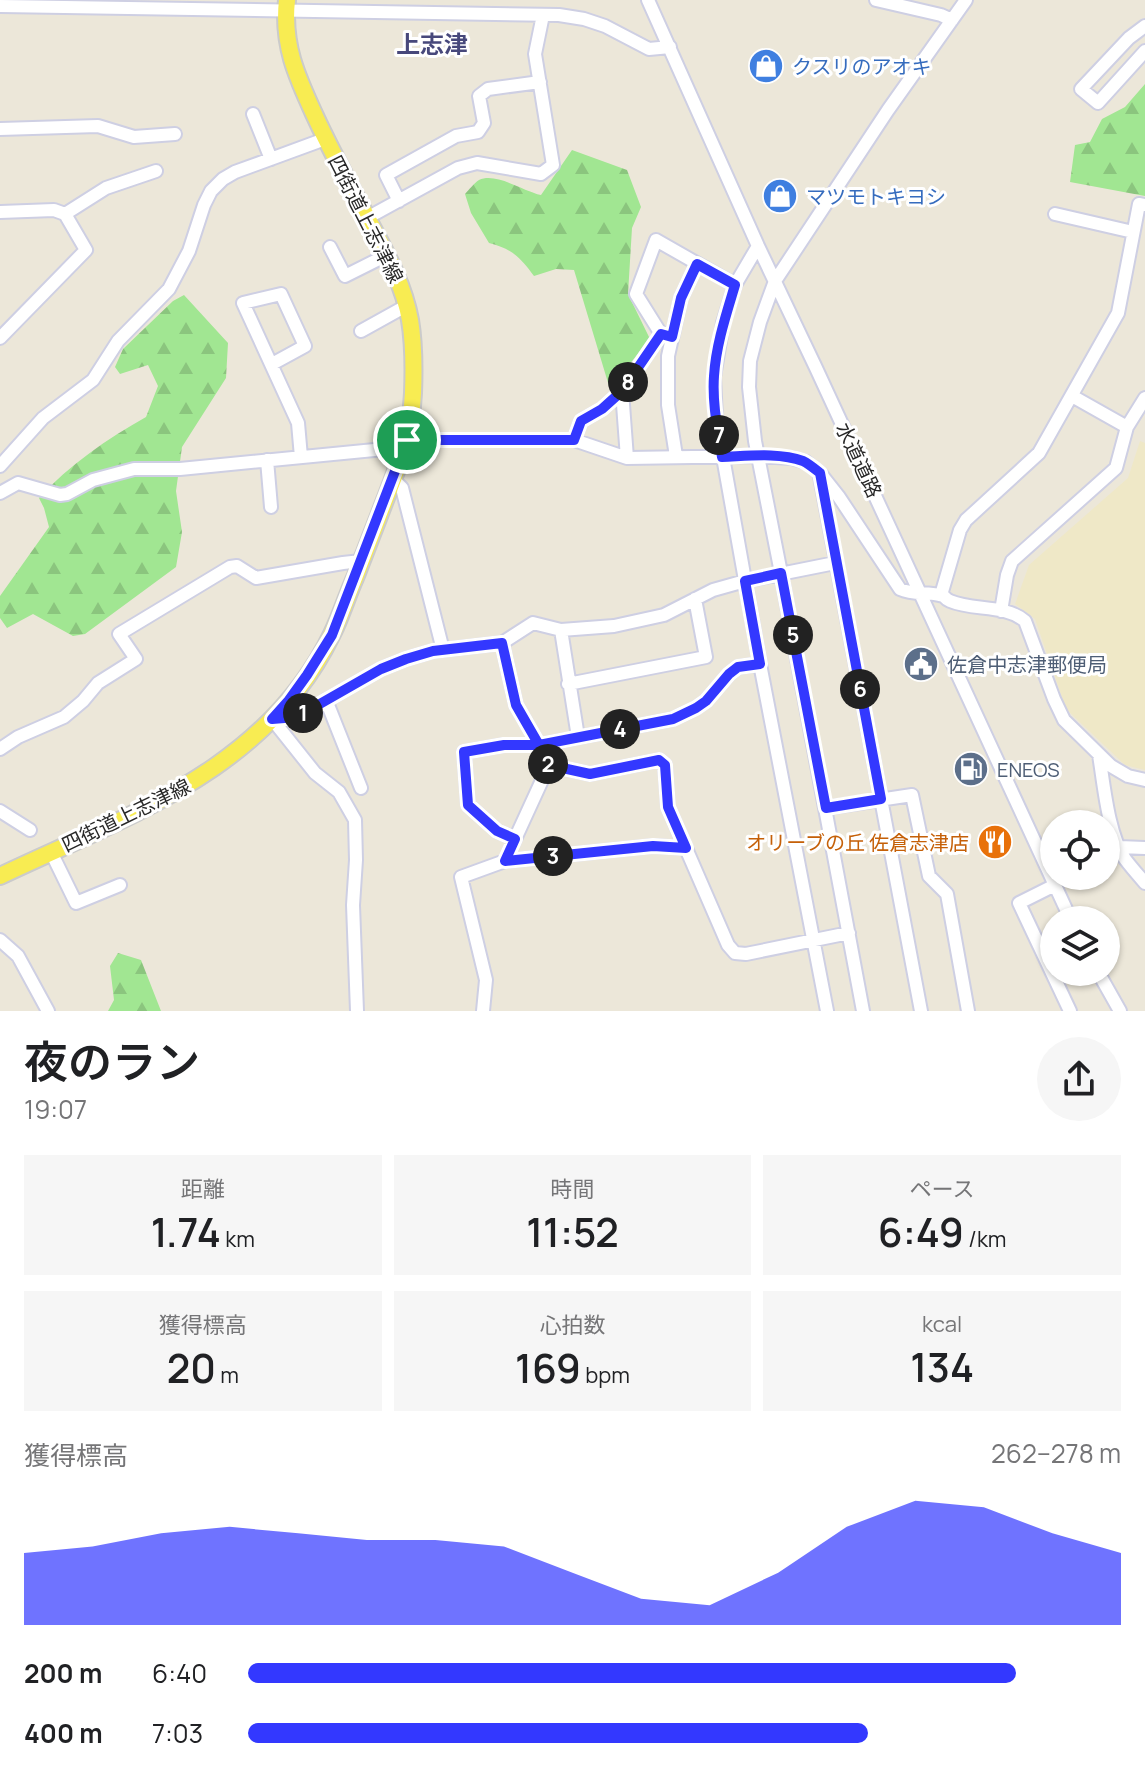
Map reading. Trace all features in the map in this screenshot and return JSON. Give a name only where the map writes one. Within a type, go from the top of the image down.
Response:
[{"type":"main road","name":"四街道上志津線","points":[[0,876],[163,800],[198,780],[241,749],[272,719],[307,675],[332,635],[406,443],[415,367],[406,306],[387,255],[325,139],[293,69],[278,6]]},
{"type":"street","name":"水道道路","points":[[648,0],[758,246],[1040,852]]},
{"type":"street","points":[[876,0],[952,20]]},
{"type":"street","points":[[863,1011],[758,456],[751,412],[750,361],[775,281],[888,110],[966,0]]},
{"type":"street","points":[[0,6],[278,6],[543,15],[584,19],[619,32],[649,49],[670,47]]},
{"type":"street","points":[[367,218],[458,168],[477,163],[541,174],[553,165],[535,54],[543,15]]},
{"type":"street","points":[[1145,26],[1129,38],[1081,89],[1098,103],[1145,51]]},
{"type":"street","points":[[399,201],[386,175],[456,136],[478,132],[484,123],[479,96],[488,89],[540,82]]},
{"type":"street","points":[[253,114],[271,159]]},
{"type":"street","points":[[0,129],[98,126],[134,137],[175,134]]},
{"type":"street","points":[[0,466],[43,418],[93,380],[118,341],[169,289],[189,251],[211,191],[235,172],[325,139]]},
{"type":"street","points":[[65,214],[106,188],[156,171]]},
{"type":"street","points":[[941,595],[960,530],[966,520],[1039,453],[1118,313],[1139,204],[1145,205]]},
{"type":"street","points":[[0,212],[54,210],[65,214],[86,250],[0,338]]},
{"type":"street","points":[[1055,214],[1133,232]]},
{"type":"street","points":[[676,456],[668,405],[666,336],[636,294],[656,240],[735,285]]},
{"type":"street","points":[[758,246],[735,285],[723,323],[714,377],[716,418],[827,1011]]},
{"type":"street","points":[[330,247],[345,276],[387,255]]},
{"type":"street","points":[[574,440],[581,421],[602,409],[622,391],[666,336],[697,264]]},
{"type":"street","points":[[272,364],[305,346],[281,294],[243,303],[298,423],[301,457]]},
{"type":"street","points":[[361,331],[406,306]]},
{"type":"street","points":[[622,391],[627,458]]},
{"type":"street","points":[[1072,396],[1127,427]]},
{"type":"street","points":[[1001,611],[1012,561],[1116,468],[1127,427],[1145,398]]},
{"type":"street","points":[[0,493],[18,483],[60,495],[93,480],[134,469],[180,469],[406,443],[574,440],[627,458],[792,458],[806,462],[820,473],[900,589],[941,595],[951,601],[1019,616],[1025,621],[1064,720],[1111,766],[1128,776],[1145,780]]},
{"type":"street","points":[[267,460],[271,507]]},
{"type":"street","points":[[820,473],[921,1011]]},
{"type":"street","points":[[393,479],[402,488],[443,650]]},
{"type":"street","points":[[0,749],[18,737],[64,717],[98,683],[136,659],[119,634],[230,567],[237,566],[256,578],[361,561]]},
{"type":"street","points":[[272,719],[297,717],[381,669],[406,659],[443,650],[502,643],[533,623],[561,630],[614,626],[664,615],[713,590],[835,563]]},
{"type":"street","points":[[568,684],[706,657],[695,599]]},
{"type":"street","points":[[561,630],[578,737]]},
{"type":"street","points":[[502,643],[516,705],[549,765]]},
{"type":"street","points":[[515,839],[497,831],[468,805],[464,752],[504,745],[539,745],[679,717],[706,701],[738,667],[760,664]]},
{"type":"street","points":[[326,700],[361,788]]},
{"type":"street","points":[[272,719],[315,773],[339,792],[355,820],[353,905],[357,1011]]},
{"type":"street","points":[[1099,755],[1107,810]]},
{"type":"street","points":[[549,765],[590,774],[659,760],[665,765],[668,807],[728,945],[735,953],[746,954],[849,933]]},
{"type":"street","points":[[505,861],[549,765]]},
{"type":"street","points":[[826,808],[912,795],[929,876],[947,894],[968,1011]]},
{"type":"street","points":[[0,811],[30,830]]},
{"type":"street","points":[[483,1011],[486,980],[461,877],[505,861],[653,846],[686,848]]},
{"type":"street","points":[[1120,847],[1145,848]]},
{"type":"street","points":[[1120,849],[1145,883]]},
{"type":"street","points":[[51,852],[76,903],[120,885]]},
{"type":"street","points":[[1045,890],[1019,903],[1070,1011]]},
{"type":"street","points":[[0,940],[18,956],[45,1009]]},
{"type":"street","points":[[1106,986],[1120,1011]]},
{"type":"shaded area","points":[[1140,441],[1145,443],[1145,770],[1125,765],[1066,709],[1035,619],[1015,604],[1029,565],[1128,478]]},
{"type":"green space","points":[[1145,84],[1145,196],[1070,182],[1075,145],[1090,142],[1102,119],[1125,107]]},
{"type":"green space","points":[[572,150],[627,170],[641,207],[632,228],[628,294],[650,339],[609,386],[574,270],[556,269],[534,276],[515,255],[489,243],[471,213],[465,194],[477,181],[493,178],[541,195]]},
{"type":"green space","points":[[184,295],[228,343],[226,378],[182,447],[176,491],[182,532],[176,567],[85,634],[73,636],[33,614],[7,628],[0,618],[0,596],[49,527],[39,498],[89,453],[146,417],[158,386],[148,365],[120,374],[115,367],[123,349],[173,301]]},
{"type":"green space","points":[[118,953],[141,960],[161,1011],[108,1011],[114,1000],[110,966]]},
{"type":"place","name":"クスリのアオキ","points":[[766,66]]},
{"type":"place","name":"マツモトキヨシ","points":[[780,196]]},
{"type":"place","name":"佐倉中志津郵便局","points":[[921,664]]},
{"type":"place","name":"ENEOS","points":[[971,769]]},
{"type":"place","name":"オリーブの丘 佐倉志津店","points":[[995,842]]},
{"type":"district","name":"上志津","points":[[432,43]]},
{"type":"route","points":[[407,440],[332,635],[307,675],[272,719],[297,717],[381,669],[406,659],[433,651],[502,643],[516,705],[539,745],[549,765],[590,774],[659,760],[665,765],[668,807],[686,848],[653,846],[505,861],[515,839],[497,831],[468,805],[464,752],[504,745],[539,745],[673,719],[696,708],[738,667],[760,664],[745,581],[781,573],[826,808],[881,799],[820,473],[806,462],[792,458],[722,457],[714,377],[723,323],[735,285],[697,264],[681,298],[672,337],[661,334],[622,391],[602,409],[581,421],[574,440],[407,440]]}]
